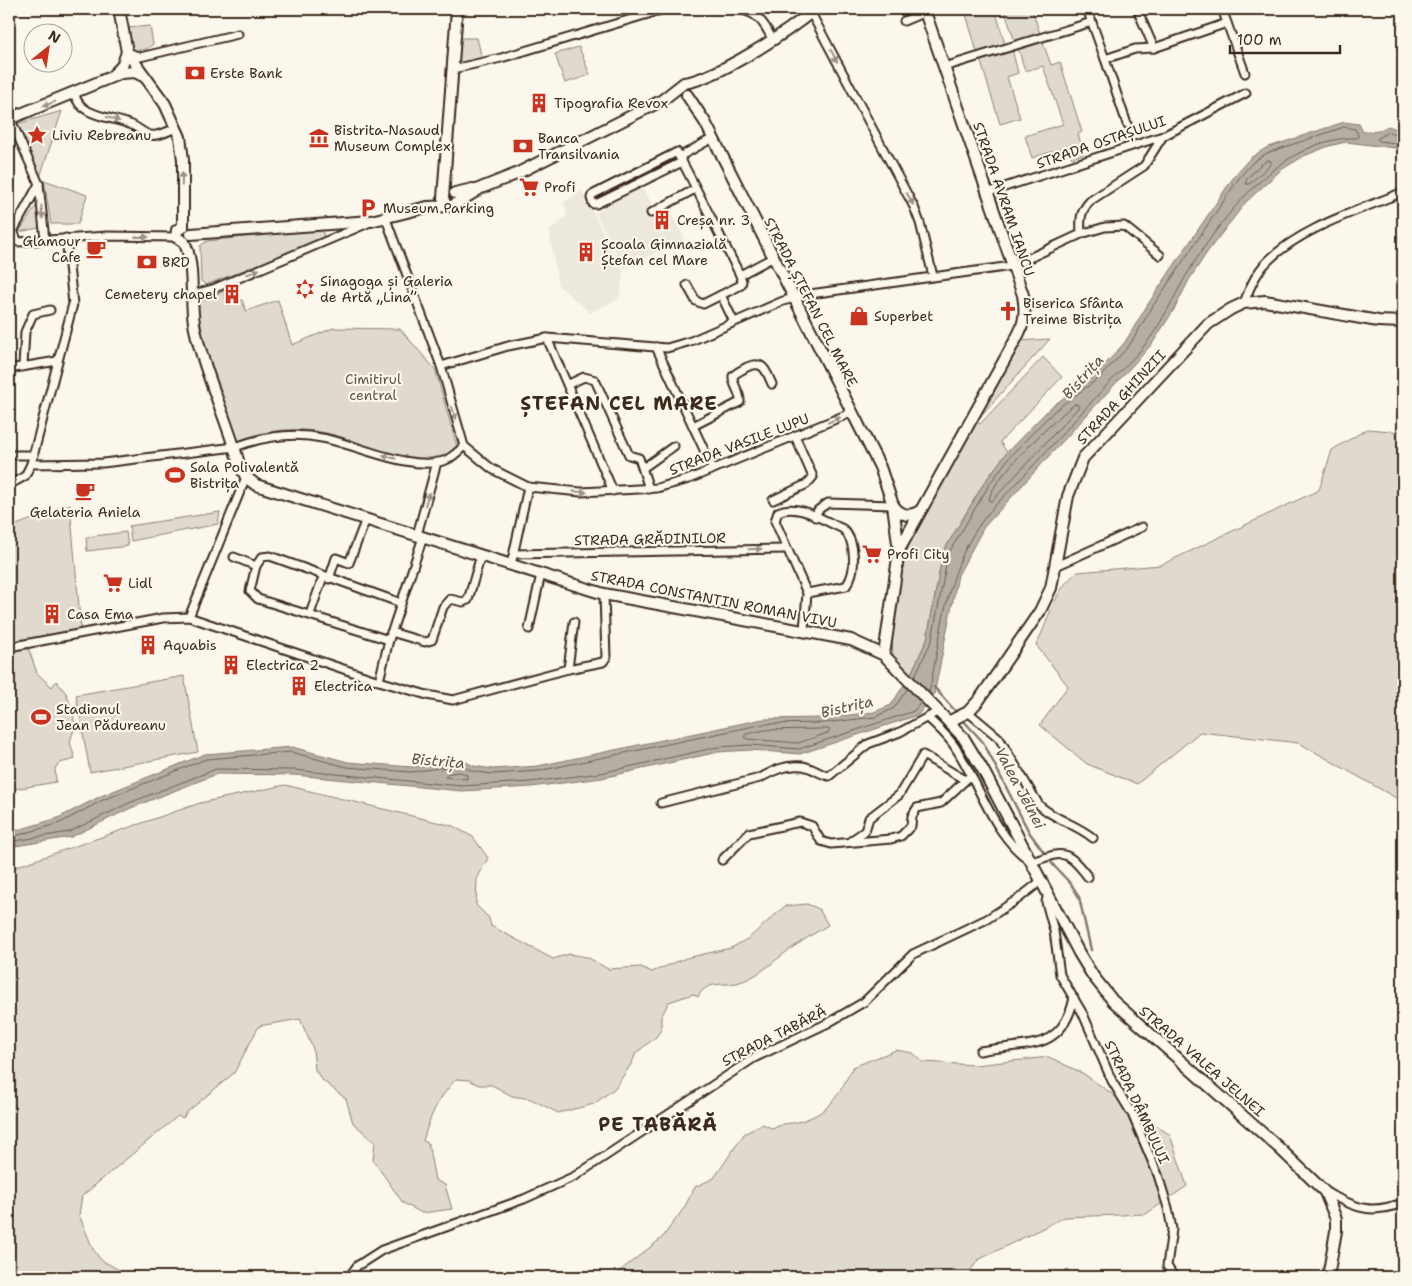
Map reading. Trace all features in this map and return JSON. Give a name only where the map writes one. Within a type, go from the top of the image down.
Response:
[{"type":"street","points":[[39,184],[13,231],[18,242],[66,238],[190,239],[187,230],[183,160],[176,128],[165,104],[128,52],[119,9]]},
{"type":"street","points":[[449,198],[446,169],[457,9]]},
{"type":"street","points":[[453,69],[501,58],[665,9]]},
{"type":"street","points":[[733,9],[746,10],[753,13],[760,19],[772,39]]},
{"type":"street","points":[[1087,9],[1127,124]]},
{"type":"street","points":[[1137,9],[1154,48]]},
{"type":"street","points":[[1222,9],[1245,74]]},
{"type":"street","points":[[904,21],[925,10]]},
{"type":"street","name":"STRADA AVRAM IANCU","points":[[899,551],[1023,325],[1026,314],[1023,295],[986,193],[925,10]]},
{"type":"street","points":[[187,230],[372,221],[386,219],[427,207],[516,174],[663,100],[688,90],[772,39],[813,11],[914,207],[933,276]]},
{"type":"street","points":[[944,67],[1092,22]]},
{"type":"street","points":[[1105,59],[1135,49],[1154,48],[1227,23]]},
{"type":"street","points":[[128,52],[133,56],[140,56],[238,34]]},
{"type":"street","points":[[110,78],[122,66],[128,52]]},
{"type":"street","points":[[46,240],[39,184],[9,116],[75,94],[128,72],[135,72],[148,79]]},
{"type":"street","name":"STRADA ȘTEFAN CEL MARE","points":[[688,90],[880,467],[893,505],[899,551],[884,654]]},
{"type":"street","points":[[75,94],[77,102],[84,109],[131,124],[148,134],[155,135],[176,128]]},
{"type":"street","name":"STRADA OSTAȘULUI","points":[[986,193],[1163,136],[1246,94]]},
{"type":"street","points":[[1081,234],[1080,219],[1090,201],[1144,166],[1163,136]]},
{"type":"street","points":[[687,285],[700,304],[741,285],[742,282],[681,160],[674,152],[592,195],[591,200],[596,204],[681,160],[713,138]]},
{"type":"street","points":[[651,213],[695,189]]},
{"type":"street","points":[[1244,303],[1259,272],[1278,253],[1306,234],[1403,192]]},
{"type":"street","points":[[31,464],[103,463],[235,447],[250,441],[297,435],[320,437],[407,461],[437,462],[447,460],[464,446],[441,366],[386,219]]},
{"type":"street","points":[[191,296],[213,289],[372,221]]},
{"type":"street","points":[[441,366],[515,344],[547,338],[667,348],[691,341],[794,298],[810,294],[1012,266],[1081,234],[1105,228],[1124,226],[1160,255]]},
{"type":"street","points":[[9,484],[25,476],[31,464],[73,304],[73,293],[66,254],[66,238]]},
{"type":"street","points":[[180,239],[190,256],[191,296],[195,329],[207,374],[246,477],[189,618]]},
{"type":"street","points":[[740,275],[772,258]]},
{"type":"street","points":[[721,295],[734,322]]},
{"type":"street","name":"STRADA GHINZII","points":[[952,720],[967,712],[979,700],[1040,611],[1051,588],[1068,496],[1083,458],[1208,324],[1244,303],[1265,301],[1378,321],[1403,322]]},
{"type":"street","points":[[23,366],[25,332],[33,314],[50,310]]},
{"type":"street","points":[[547,338],[569,384],[614,491]]},
{"type":"street","points":[[656,347],[713,469]]},
{"type":"street","points":[[9,369],[58,361]]},
{"type":"street","points":[[693,426],[740,402],[740,396],[732,380],[733,376],[738,372],[755,364],[760,364],[764,367],[772,384]]},
{"type":"street","points":[[569,384],[584,377],[595,380],[629,454],[638,457],[649,489]]},
{"type":"street","name":"STRADA VASILE LUPU","points":[[464,446],[492,469],[528,487],[581,492],[649,489],[689,479],[853,412]]},
{"type":"street","points":[[773,500],[807,484],[813,477],[794,436]]},
{"type":"street","points":[[643,468],[674,446]]},
{"type":"street","points":[[9,455],[34,455]]},
{"type":"street","points":[[379,681],[389,640],[420,536],[437,462]]},
{"type":"street","name":"STRADA CONSTANTIN ROMAN VIVU","points":[[246,477],[256,485],[267,489],[604,594],[851,640],[884,654]]},
{"type":"street","points":[[511,564],[528,487]]},
{"type":"street","points":[[815,517],[818,510],[828,503],[893,505],[902,514],[908,516],[920,512]]},
{"type":"street","points":[[804,630],[807,593],[775,521],[778,512],[788,508],[796,509],[843,529],[848,534],[852,543],[854,573],[846,586],[840,589],[807,593]]},
{"type":"street","points":[[310,614],[336,558],[349,563],[366,519]]},
{"type":"street","points":[[1056,566],[1142,527]]},
{"type":"street","name":"STRADA GRĂDINILOR","points":[[514,554],[786,549]]},
{"type":"street","points":[[392,632],[425,642],[432,640],[445,603],[450,599],[463,602],[468,600],[481,555]]},
{"type":"street","points":[[389,640],[252,595],[250,586],[256,566],[262,557],[270,556],[326,578],[401,603]]},
{"type":"street","points":[[234,557],[256,566]]},
{"type":"street","points":[[530,629],[541,574]]},
{"type":"street","points":[[9,647],[163,618],[189,618],[427,696],[453,700],[605,660],[604,594]]},
{"type":"street","points":[[568,669],[574,622]]},
{"type":"street","name":"STRADA VALEA JELNEI","points":[[884,654],[940,711],[952,720],[983,770],[1093,976],[1113,1001],[1278,1147],[1325,1192],[1336,1219],[1336,1231],[1328,1277]]},
{"type":"street","points":[[660,803],[760,778],[771,770],[782,768],[802,766],[829,776],[868,744],[940,711]]},
{"type":"street","points":[[967,712],[999,738],[1039,805],[1046,812],[1084,830],[1093,838]]},
{"type":"street","points":[[928,718],[950,739],[968,777],[1002,831],[1021,855],[1032,862],[1056,854],[1070,857],[1088,877]]},
{"type":"street","points":[[852,840],[864,831],[869,818],[899,795],[923,755],[968,777]]},
{"type":"street","points":[[722,860],[749,833],[800,822],[812,826],[818,838],[826,843],[852,840],[870,841],[900,836],[911,826],[912,816],[918,808],[941,802],[968,777]]},
{"type":"street","name":"STRADA TABĂRĂ","points":[[349,1277],[357,1266],[382,1250],[516,1203],[575,1176],[754,1058],[853,1009],[864,1002],[913,954],[987,919],[1018,900],[1041,881]]},
{"type":"street","name":"STRADA DÂMBULUI","points":[[1048,893],[1046,902],[1054,931],[1060,975],[1074,998],[1112,1081],[1132,1114],[1152,1158],[1168,1208],[1172,1228],[1167,1266],[1174,1277]]},
{"type":"street","points":[[980,1051],[1046,1041],[1066,1024],[1074,998]]},
{"type":"street","points":[[1325,1192],[1372,1210],[1385,1209],[1403,1203]]},
{"type":"shaded area","points":[[641,186],[658,213],[668,208],[684,238],[625,269],[595,213]]},
{"type":"shaded area","points":[[582,191],[623,271],[620,298],[590,313],[558,285],[549,231],[567,216],[564,202]]},
{"type":"green space","points":[[985,9],[995,9],[1005,44],[977,52],[966,14]]},
{"type":"green space","points":[[1004,9],[1032,9],[1040,34],[1015,42]]},
{"type":"green space","points":[[150,26],[153,44],[147,49],[134,51],[130,46],[128,28]]},
{"type":"green space","points":[[459,38],[477,38],[482,59],[459,64]]},
{"type":"green space","points":[[1042,40],[1051,65],[1060,62],[1082,132],[1078,134],[1084,154],[1072,158],[1068,146],[1032,158],[1025,136],[1063,124],[1043,66],[1025,71],[1018,48]]},
{"type":"green space","points":[[579,47],[590,75],[565,83],[555,54]]},
{"type":"green space","points":[[1012,49],[1018,73],[1007,77],[1020,118],[1000,124],[980,59]]},
{"type":"green space","points":[[62,111],[40,177],[17,124]]},
{"type":"green space","points":[[44,180],[87,195],[78,224],[51,224]]},
{"type":"green space","points":[[38,203],[39,228],[19,232]]},
{"type":"green space","points":[[322,229],[324,238],[206,285],[201,281],[200,246],[207,241]]},
{"type":"green space","name":"Cimitirul central","points":[[224,291],[228,305],[242,300],[246,311],[278,300],[292,345],[333,328],[400,329],[435,369],[457,447],[440,457],[422,459],[393,454],[335,435],[311,430],[268,432],[238,441],[212,372],[195,304]]},
{"type":"green space","points":[[1050,339],[976,421],[980,424],[1043,357],[1062,377],[1000,442],[1007,452],[984,483],[943,552],[927,639],[911,674],[893,657],[892,643],[896,598],[910,542],[1019,341]]},
{"type":"green space","points":[[1367,429],[1403,432],[1403,802],[1299,743],[1200,732],[1137,784],[1087,764],[1040,725],[1068,686],[1036,645],[1058,595],[1070,579],[1078,572],[1161,565],[1319,490],[1332,450]]},
{"type":"green space","points":[[70,504],[81,630],[9,646],[9,528]]},
{"type":"green space","points":[[220,512],[218,524],[131,541],[129,526]]},
{"type":"green space","points":[[126,532],[128,546],[87,551],[86,537]]},
{"type":"green space","name":"Stadionul Jean Pădureanu","points":[[28,647],[37,673],[52,687],[56,681],[66,693],[72,709],[75,726],[70,742],[75,759],[60,763],[55,768],[56,782],[9,790],[9,651]]},
{"type":"green space","points":[[184,676],[198,752],[90,772],[76,695]]},
{"type":"green space","points":[[285,785],[453,826],[473,837],[488,858],[477,879],[476,905],[489,918],[491,926],[553,959],[569,954],[587,957],[608,969],[641,967],[652,972],[686,958],[731,948],[749,938],[785,906],[807,904],[819,909],[828,925],[788,950],[762,971],[748,979],[711,986],[702,991],[698,997],[693,994],[669,1002],[661,1017],[661,1030],[656,1037],[636,1053],[632,1063],[615,1088],[594,1104],[558,1113],[531,1099],[512,1096],[492,1085],[479,1085],[469,1080],[456,1079],[435,1108],[423,1141],[428,1143],[435,1180],[445,1185],[452,1209],[422,1213],[403,1203],[373,1160],[375,1142],[353,1123],[346,1099],[322,1080],[315,1070],[313,1049],[300,1019],[259,1026],[234,1073],[186,1113],[183,1118],[178,1116],[82,1196],[79,1215],[93,1249],[101,1260],[132,1277],[9,1277],[9,869],[200,803]]},
{"type":"green space","points":[[896,1050],[913,1053],[923,1062],[975,1065],[1049,1057],[1084,1074],[1170,1135],[1187,1186],[1146,1214],[1065,1217],[978,1260],[966,1277],[718,1277],[683,1273],[673,1277],[612,1277],[662,1238],[684,1208],[695,1187],[714,1178],[744,1134],[763,1124],[773,1129],[784,1124],[812,1117],[827,1107],[839,1093],[853,1067]]},
{"type":"water","points":[[1344,122],[1359,124],[1363,132],[1379,131],[1388,126],[1403,131],[1403,149],[1346,142],[1329,146],[1304,156],[1281,170],[1246,202],[1208,251],[1152,344],[984,527],[958,575],[934,695],[918,715],[800,754],[750,750],[718,752],[602,778],[531,787],[462,791],[294,775],[217,774],[131,808],[71,837],[9,847],[9,830],[18,830],[58,818],[101,796],[205,754],[292,747],[348,762],[412,767],[462,760],[474,766],[493,769],[538,766],[763,719],[824,718],[874,712],[891,705],[911,674],[927,639],[943,552],[984,483],[1007,452],[1051,407],[1096,375],[1125,342],[1148,304],[1235,175],[1250,158],[1266,148]]},
{"type":"waterway","name":"Valea Jelnei","points":[[934,687],[957,713]]},
{"type":"waterway","name":"Valea Jelnei","points":[[962,719],[983,742],[1029,832],[1054,866],[1071,884],[1079,897],[1091,950]]},
{"type":"place","name":"Erste Bank","points":[[195,73]]},
{"type":"place","name":"Tipografia Revox","points":[[539,103]]},
{"type":"place","name":"Liviu Rebreanu","points":[[37,135]]},
{"type":"place","name":"Bistrita-Nasaud Museum Complex","points":[[319,138]]},
{"type":"place","name":"Banca Transilvania","points":[[523,146]]},
{"type":"place","name":"Profi","points":[[529,187]]},
{"type":"place","name":"Museum Parking","points":[[368,208]]},
{"type":"place","name":"Creșa nr. 3","points":[[662,220]]},
{"type":"place","name":"Glamour Cafe","points":[[96,249]]},
{"type":"place","name":"Școala Gimnazială Ștefan cel Mare","points":[[586,252]]},
{"type":"place","name":"BRD","points":[[147,262]]},
{"type":"place","name":"Sinagoga și Galeria de Artă „Lina”","points":[[305,289]]},
{"type":"place","name":"Cemetery chapel","points":[[232,294]]},
{"type":"place","name":"Biserica Sfânta Treime Bistrița","points":[[1008,311]]},
{"type":"place","name":"Superbet","points":[[859,316]]},
{"type":"place","name":"Sala Polivalentă Bistrița","points":[[175,475]]},
{"type":"place","name":"Gelateria Aniela","points":[[85,491]]},
{"type":"place","name":"Profi City","points":[[872,554]]},
{"type":"place","name":"Lidl","points":[[113,583]]},
{"type":"place","name":"Casa Ema","points":[[52,614]]},
{"type":"place","name":"Aquabis","points":[[148,645]]},
{"type":"place","name":"Electrica 2","points":[[231,665]]},
{"type":"place","name":"Electrica","points":[[299,686]]},
{"type":"place","name":"Stadionul Jean Pădureanu","points":[[41,717]]},
{"type":"district","name":"ȘTEFAN CEL MARE","points":[[619,403]]},
{"type":"district","name":"PE TABĂRĂ","points":[[658,1124]]},
{"type":"water label","name":"Bistrița","points":[[1083,377]]},
{"type":"water label","name":"Bistrița","points":[[847,707]]},
{"type":"water label","name":"Bistrița","points":[[438,761]]}]
